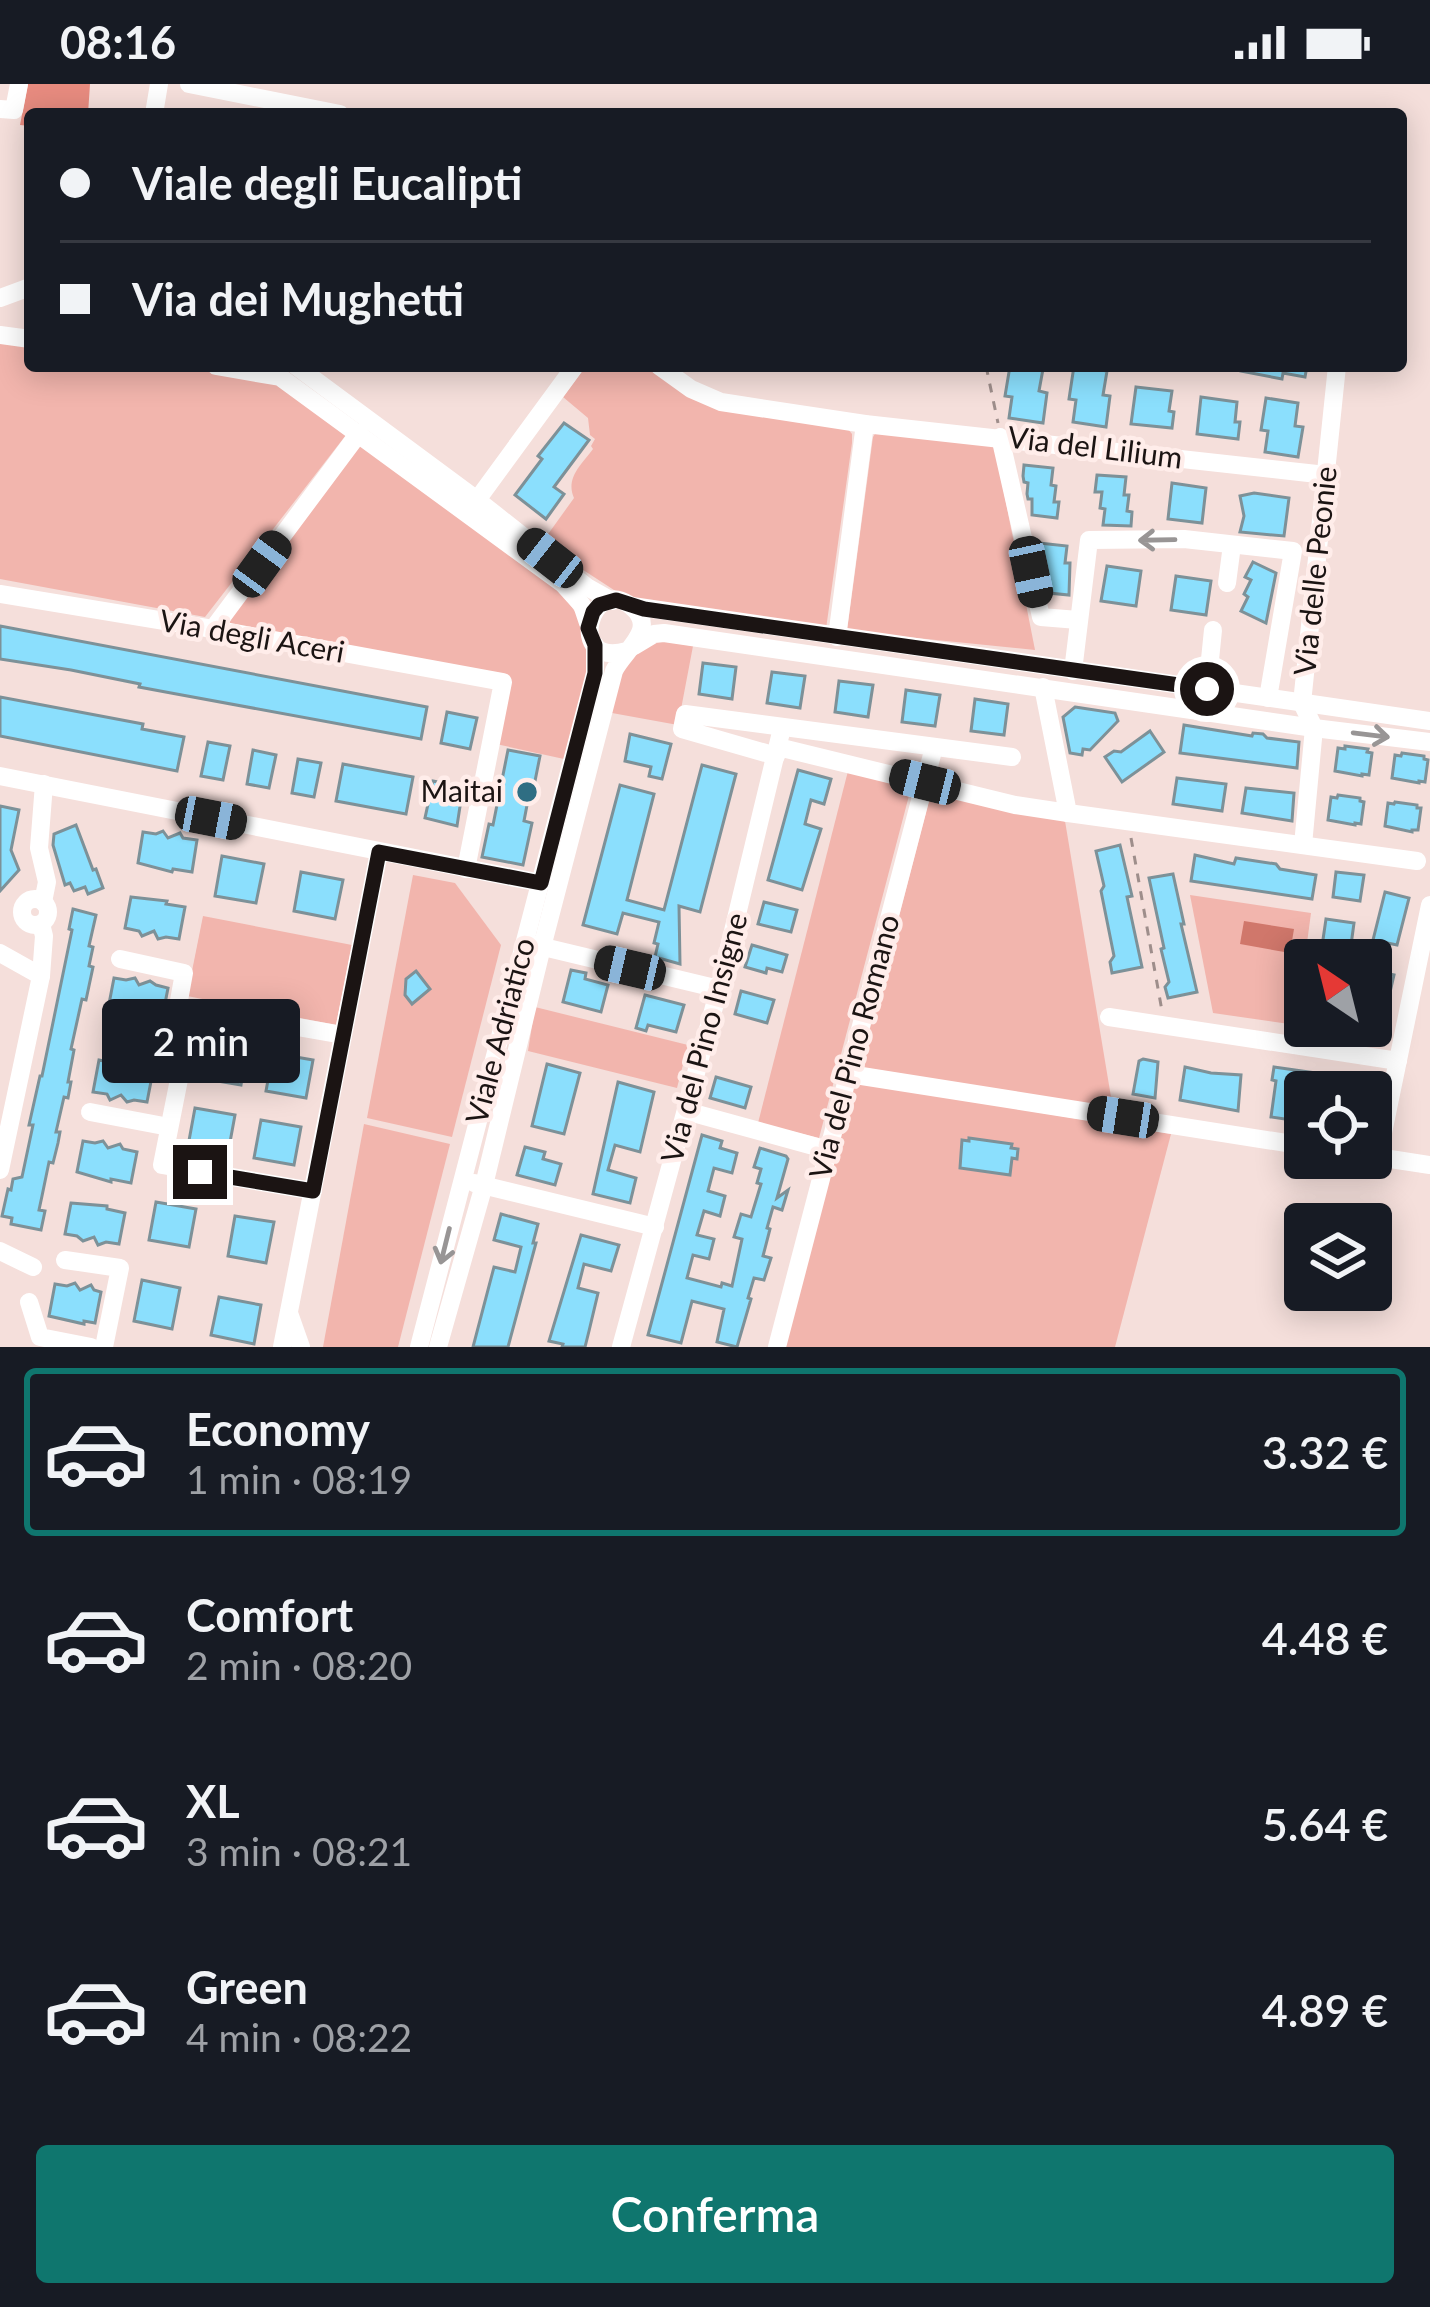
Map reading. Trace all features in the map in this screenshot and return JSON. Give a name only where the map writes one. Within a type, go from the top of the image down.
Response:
[{"type":"street","points":[[0,109],[14,110],[19,84]]},
{"type":"street","points":[[189,84],[310,108]]},
{"type":"street","points":[[251,372],[280,377],[563,584],[577,596],[595,645],[610,653],[664,633],[1430,742]]},
{"type":"street","points":[[304,372],[586,587],[622,604],[641,621],[639,638],[631,648]]},
{"type":"street","points":[[477,500],[571,372]]},
{"type":"street","name":"Via del Lilium","points":[[667,372],[721,402],[865,424],[1326,475]]},
{"type":"street","name":"Via delle Peonie","points":[[1314,728],[1302,703],[1336,372]]},
{"type":"street","points":[[837,637],[865,424]]},
{"type":"street","points":[[213,629],[358,433]]},
{"type":"street","points":[[1000,437],[1041,617],[1078,620]]},
{"type":"street","points":[[1073,671],[1089,540],[1184,539],[1293,551],[1268,698]]},
{"type":"street","points":[[1227,583],[1232,545]]},
{"type":"street","name":"Via degli Aceri","points":[[0,594],[503,682],[466,869]]},
{"type":"street","points":[[589,625],[599,605],[622,604],[1430,721]]},
{"type":"street","points":[[1207,689],[1213,630]]},
{"type":"street","name":"Viale Adriatico","points":[[438,1347],[484,1185],[534,945],[541,883],[595,673],[595,645]]},
{"type":"street","name":"Viale Adriatico","points":[[419,1347],[461,1180],[614,670],[631,648]]},
{"type":"street","points":[[1043,687],[1068,812]]},
{"type":"street","points":[[1012,757],[934,747],[778,744],[742,746],[682,729],[685,714],[747,723],[778,744],[1015,805],[1418,861]]},
{"type":"street","points":[[742,746],[747,723]]},
{"type":"street","points":[[1303,845],[1314,728]]},
{"type":"street","name":"Via del Pino Insigne","points":[[622,1347],[719,989],[778,744]]},
{"type":"street","name":"Via del Pino Romano","points":[[777,1347],[934,747]]},
{"type":"street","points":[[0,776],[541,883]]},
{"type":"street","points":[[0,1170],[41,976],[41,924],[48,915],[39,848],[44,784]]},
{"type":"street","points":[[283,1347],[379,852]]},
{"type":"street","points":[[41,924],[30,924],[14,910],[30,901],[43,902]]},
{"type":"street","points":[[1392,1085],[1430,905]]},
{"type":"street","points":[[534,945],[719,989]]},
{"type":"street","points":[[0,953],[41,976]]},
{"type":"street","points":[[120,959],[184,973],[178,1006],[343,1035]]},
{"type":"street","points":[[193,1009],[162,1165],[313,1191]]},
{"type":"street","points":[[1109,1017],[1398,1061]]},
{"type":"street","points":[[849,1074],[1284,1143]]},
{"type":"street","points":[[686,1111],[828,1150]]},
{"type":"street","points":[[90,1112],[169,1127]]},
{"type":"street","points":[[1392,1160],[1430,1165]]},
{"type":"street","points":[[461,1180],[655,1227]]},
{"type":"street","points":[[0,1250],[34,1267]]},
{"type":"street","points":[[65,1260],[120,1268],[104,1347]]},
{"type":"street","points":[[29,1302],[38,1342],[92,1347]]},
{"type":"street","points":[[289,1313],[301,1347]]},
{"type":"path","points":[[987,372],[1000,437]]},
{"type":"path","points":[[1127,821],[1164,1025]]},
{"type":"shaded area","points":[[28,84],[90,84],[88,108],[24,108],[24,125],[20,125]]},
{"type":"shaded area","points":[[0,342],[24,346],[24,372],[209,372],[265,380],[346,435],[205,617],[0,579]]},
{"type":"shaded area","points":[[582,372],[654,372],[682,392],[848,429],[852,443],[826,629],[649,603],[617,592],[551,549],[554,544],[546,537],[574,498],[573,478],[595,439],[588,418],[563,397]]},
{"type":"shaded area","points":[[876,432],[994,442],[1035,650],[847,631]]},
{"type":"shaded area","points":[[359,445],[560,592],[575,611],[587,641],[587,675],[564,759],[496,744],[509,677],[225,623]]},
{"type":"shaded area","points":[[657,640],[693,646],[678,725],[612,713],[623,669],[635,654]]},
{"type":"shaded area","points":[[848,771],[911,788],[819,1138],[758,1123]]},
{"type":"shaded area","points":[[931,793],[1065,821],[1113,1109],[860,1067]]},
{"type":"shaded area","points":[[413,875],[455,883],[501,945],[452,1137],[367,1118]]},
{"type":"shaded area","points":[[1190,895],[1311,913],[1308,939],[1284,939],[1284,1023],[1213,1013]]},
{"type":"shaded area","points":[[203,916],[352,945],[336,1025],[187,996]]},
{"type":"shaded area","points":[[1244,921],[1294,929],[1292,939],[1284,939],[1284,952],[1240,944]]},
{"type":"shaded area","points":[[535,1007],[688,1045],[677,1088],[528,1051]]},
{"type":"shaded area","points":[[853,1082],[1171,1134],[1115,1347],[785,1347]]},
{"type":"shaded area","points":[[364,1124],[450,1144],[398,1347],[323,1347]]},
{"type":"building","points":[[1009,372],[1042,372],[1039,391],[1047,393],[1043,423],[1009,418],[1012,397],[1005,396]]},
{"type":"building","points":[[1073,372],[1107,372],[1106,427],[1073,422],[1076,400],[1069,399]]},
{"type":"building","points":[[1246,372],[1306,372],[1305,377],[1283,373],[1282,379]]},
{"type":"building","points":[[1136,387],[1172,391],[1172,428],[1131,424]]},
{"type":"building","points":[[1201,397],[1237,402],[1238,439],[1197,434]]},
{"type":"building","points":[[1266,398],[1298,403],[1295,426],[1303,427],[1298,457],[1265,452],[1268,431],[1261,430]]},
{"type":"building","points":[[564,423],[589,440],[554,487],[564,494],[546,519],[515,495]]},
{"type":"building","points":[[1024,465],[1053,468],[1057,518],[1032,515]]},
{"type":"building","points":[[1097,475],[1126,477],[1124,495],[1129,495],[1131,526],[1103,525],[1102,492],[1095,492]]},
{"type":"building","points":[[1172,483],[1206,488],[1202,523],[1168,519]]},
{"type":"building","points":[[1240,496],[1289,498],[1284,536],[1240,532],[1244,516]]},
{"type":"building","points":[[1039,543],[1067,546],[1069,595],[1049,593]]},
{"type":"building","points":[[1253,562],[1276,573],[1266,623],[1241,611],[1251,580],[1245,577]]},
{"type":"building","points":[[1107,566],[1141,571],[1136,606],[1101,601]]},
{"type":"building","points":[[1176,576],[1211,581],[1206,615],[1171,610]]},
{"type":"building","points":[[0,626],[427,707],[421,739],[0,659]]},
{"type":"building","points":[[703,663],[736,667],[732,699],[699,694]]},
{"type":"building","points":[[772,672],[805,676],[800,708],[767,703]]},
{"type":"building","points":[[839,681],[873,685],[868,717],[835,712]]},
{"type":"building","points":[[906,690],[940,695],[935,726],[902,722]]},
{"type":"building","points":[[0,697],[143,724],[142,729],[184,737],[177,771],[0,736]]},
{"type":"building","points":[[975,699],[1008,704],[1004,735],[971,731]]},
{"type":"building","points":[[1075,707],[1115,713],[1118,721],[1090,750],[1083,749],[1082,755],[1070,753],[1063,717]]},
{"type":"building","points":[[447,712],[477,718],[470,749],[441,743]]},
{"type":"building","points":[[1184,725],[1299,742],[1297,768],[1180,753]]},
{"type":"building","points":[[1150,731],[1164,752],[1122,782],[1105,757],[1121,752]]},
{"type":"building","points":[[630,734],[671,744],[662,779],[649,776],[651,767],[625,761]]},
{"type":"building","points":[[208,742],[230,746],[223,780],[201,776]]},
{"type":"building","points":[[1338,748],[1372,753],[1369,775],[1335,771]]},
{"type":"building","points":[[253,750],[276,755],[269,788],[247,784]]},
{"type":"building","points":[[508,750],[540,756],[524,821],[532,823],[523,865],[482,857]]},
{"type":"building","points":[[1395,755],[1428,760],[1425,782],[1392,778]]},
{"type":"building","points":[[298,759],[321,763],[314,797],[292,793]]},
{"type":"building","points":[[343,764],[413,777],[406,814],[336,801]]},
{"type":"building","points":[[702,765],[736,774],[700,912],[679,906],[680,964],[655,957],[659,922],[623,913],[617,934],[583,925],[620,785],[654,794],[627,900],[664,910]]},
{"type":"building","points":[[798,770],[831,779],[824,804],[811,800],[805,824],[821,829],[802,890],[768,880]]},
{"type":"building","points":[[1177,778],[1226,784],[1222,811],[1173,804]]},
{"type":"building","points":[[433,781],[463,787],[457,826],[425,818]]},
{"type":"building","points":[[1246,788],[1294,793],[1292,821],[1242,813]]},
{"type":"building","points":[[1331,797],[1364,802],[1361,824],[1328,820]]},
{"type":"building","points":[[1388,803],[1421,808],[1418,830],[1385,826]]},
{"type":"building","points":[[0,806],[19,810],[11,850],[19,870],[0,891]]},
{"type":"building","points":[[76,825],[103,888],[88,894],[85,887],[74,891],[70,883],[65,885],[53,845],[54,834]]},
{"type":"building","points":[[163,831],[168,838],[180,833],[197,840],[192,872],[138,863],[143,832]]},
{"type":"building","points":[[1120,845],[1142,967],[1112,973],[1114,956],[1096,851]]},
{"type":"building","points":[[1195,855],[1234,864],[1236,858],[1276,864],[1280,869],[1316,875],[1312,899],[1191,881]]},
{"type":"building","points":[[222,856],[264,864],[256,903],[215,896]]},
{"type":"building","points":[[301,872],[343,880],[335,919],[294,911]]},
{"type":"building","points":[[1336,872],[1364,875],[1360,901],[1333,897]]},
{"type":"building","points":[[1173,874],[1197,992],[1168,998],[1164,948],[1149,878]]},
{"type":"building","points":[[1385,892],[1409,898],[1397,945],[1392,939],[1373,939]]},
{"type":"building","points":[[131,897],[185,907],[179,939],[158,939],[154,931],[142,936],[125,928]]},
{"type":"building","points":[[764,902],[797,910],[791,932],[758,924]]},
{"type":"building","points":[[73,909],[96,915],[89,946],[93,947],[89,966],[93,967],[71,1049],[71,1082],[56,1132],[60,1132],[58,1143],[39,1210],[45,1211],[41,1230],[11,1224],[12,1218],[2,1216],[13,1179],[22,1177]]},
{"type":"building","points":[[1326,919],[1354,923],[1352,939],[1323,939]]},
{"type":"building","points":[[752,945],[787,955],[782,972],[745,967]]},
{"type":"building","points":[[571,970],[608,985],[601,1012],[563,1002]]},
{"type":"building","points":[[416,971],[430,989],[412,1004],[405,995],[406,979]]},
{"type":"building","points":[[114,978],[135,978],[139,985],[150,981],[168,988],[162,1019],[142,1019],[108,1009]]},
{"type":"building","points":[[741,991],[774,1000],[767,1023],[735,1014]]},
{"type":"building","points":[[645,995],[684,1005],[676,1032],[648,1025],[646,1031],[636,1028]]},
{"type":"building","points":[[207,1039],[247,1047],[241,1085],[200,1078]]},
{"type":"building","points":[[273,1053],[313,1060],[306,1098],[266,1091]]},
{"type":"building","points":[[1143,1059],[1158,1062],[1155,1098],[1133,1094]]},
{"type":"building","points":[[99,1060],[153,1071],[147,1102],[127,1102],[121,1095],[110,1100],[107,1094],[93,1092]]},
{"type":"building","points":[[547,1064],[580,1073],[564,1134],[532,1126]]},
{"type":"building","points":[[1185,1067],[1241,1075],[1238,1111],[1180,1100]]},
{"type":"building","points":[[1274,1067],[1302,1071],[1284,1071],[1284,1119],[1271,1117],[1276,1081],[1272,1080]]},
{"type":"building","points":[[716,1077],[751,1087],[745,1108],[710,1098]]},
{"type":"building","points":[[618,1082],[654,1092],[640,1152],[615,1145],[608,1170],[636,1178],[630,1203],[593,1194]]},
{"type":"building","points":[[195,1108],[235,1115],[228,1153],[188,1146]]},
{"type":"building","points":[[261,1120],[301,1127],[294,1165],[254,1158]]},
{"type":"building","points":[[702,1135],[722,1141],[720,1148],[737,1153],[732,1173],[714,1168],[708,1191],[725,1196],[720,1216],[704,1211],[697,1235],[714,1239],[709,1259],[693,1255],[687,1278],[732,1286],[742,1239],[734,1237],[741,1214],[751,1217],[761,1184],[757,1183],[761,1169],[754,1167],[760,1148],[788,1159],[777,1198],[788,1190],[782,1210],[773,1207],[767,1228],[763,1256],[771,1258],[764,1280],[754,1278],[737,1347],[717,1342],[724,1309],[692,1301],[681,1343],[648,1335]]},
{"type":"building","points":[[962,1140],[1018,1149],[1010,1175],[960,1168]]},
{"type":"building","points":[[83,1141],[103,1141],[108,1148],[120,1144],[137,1152],[131,1183],[77,1172]]},
{"type":"building","points":[[525,1147],[545,1152],[543,1159],[561,1164],[555,1185],[517,1175]]},
{"type":"building","points":[[156,1202],[196,1209],[189,1247],[149,1240]]},
{"type":"building","points":[[71,1203],[107,1206],[125,1213],[119,1244],[98,1245],[94,1237],[83,1241],[65,1234]]},
{"type":"building","points":[[501,1214],[538,1224],[536,1243],[508,1347],[473,1347],[494,1267],[515,1272],[521,1247],[494,1240]]},
{"type":"building","points":[[235,1216],[274,1222],[266,1263],[228,1256]]},
{"type":"building","points":[[581,1235],[619,1245],[611,1271],[584,1264],[578,1288],[598,1293],[585,1347],[562,1347],[549,1341]]},
{"type":"building","points":[[142,1280],[180,1288],[172,1329],[134,1321]]},
{"type":"building","points":[[75,1283],[80,1290],[91,1285],[101,1292],[95,1323],[49,1316],[55,1284]]},
{"type":"building","points":[[219,1297],[261,1305],[254,1344],[211,1335]]},
{"type":"place","name":"Maitai","points":[[527,792]]},
{"type":"route","points":[[200,1172],[313,1191],[379,852],[541,883],[595,673],[595,645],[588,628],[599,605],[616,600],[644,609],[1207,689]]}]
